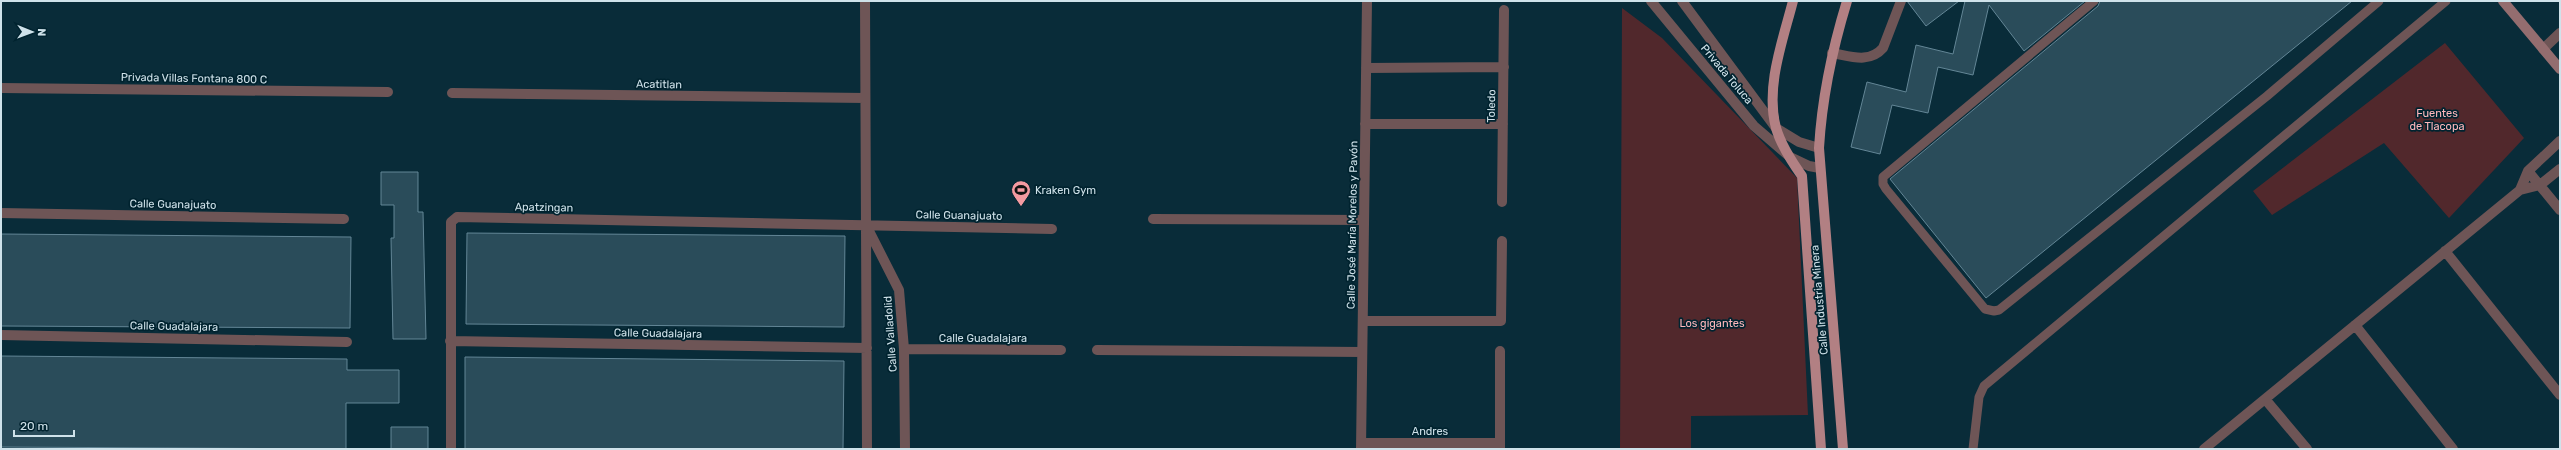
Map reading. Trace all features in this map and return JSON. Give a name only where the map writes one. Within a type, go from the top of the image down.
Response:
[{"type":"main road","name":"Privada Toluca","points":[[1790,157],[1776,128],[1773,102],[1777,64],[1793,1]]},
{"type":"main road","points":[[1820,148],[1823,102],[1832,53],[1847,1]]},
{"type":"main road","points":[[2503,1],[2560,70]]},
{"type":"main road","name":"Calle Industria Minera","points":[[1820,148],[1820,168],[1843,449]]},
{"type":"main road","name":"Calle Industria Minera","points":[[1790,157],[1802,176],[1821,449]]},
{"type":"street","name":"Calle Valladolid","points":[[865,1],[867,449]]},
{"type":"street","name":"Calle José María Morelos y Pavón","points":[[1361,446],[1367,1]]},
{"type":"street","name":"Privada Toluca","points":[[1651,1],[1754,126],[1790,157],[1809,166],[1820,168]]},
{"type":"street","name":"Privada Toluca","points":[[1682,1],[1776,128],[1799,142],[1820,148]]},
{"type":"street","points":[[1832,53],[1866,58],[1878,53],[1882,48],[1901,1]]},
{"type":"street","name":"Toledo","points":[[1502,202],[1504,10]]},
{"type":"street","points":[[2543,49],[2560,34]]},
{"type":"street","points":[[1366,68],[1504,67]]},
{"type":"street","name":"Privada Villas Fontana 800 C","points":[[1,88],[388,92]]},
{"type":"street","name":"Acatitlan","points":[[452,93],[865,98]]},
{"type":"street","points":[[1365,124],[1503,124]]},
{"type":"street","points":[[2520,190],[2528,171],[2560,141]]},
{"type":"street","points":[[2204,449],[2520,190],[2540,185],[2560,169]]},
{"type":"street","points":[[2528,171],[2560,210]]},
{"type":"street","name":"Calle Guanajuato","points":[[1,213],[344,219]]},
{"type":"street","name":"Apatzingan","points":[[450,449],[451,222],[457,217],[866,225]]},
{"type":"street","points":[[1153,219],[1364,220]]},
{"type":"street","name":"Calle Valladolid","points":[[866,225],[899,290],[904,349],[905,449]]},
{"type":"street","name":"Calle Guanajuato","points":[[866,225],[1052,229]]},
{"type":"street","points":[[1363,321],[1501,321],[1502,241]]},
{"type":"street","points":[[2445,251],[2560,395]]},
{"type":"street","points":[[2355,325],[2453,449]]},
{"type":"street","name":"Calle Guadalajara","points":[[1,334],[347,342]]},
{"type":"street","name":"Calle Guadalajara","points":[[450,342],[867,348]]},
{"type":"street","name":"Calle Guadalajara","points":[[904,349],[1061,350]]},
{"type":"street","points":[[1097,350],[1362,352]]},
{"type":"street","points":[[1500,351],[1500,446]]},
{"type":"street","points":[[2265,398],[2306,449]]},
{"type":"street","name":"Andres","points":[[1361,446],[1500,446]]},
{"type":"lane","points":[[2094,1],[1883,177],[1883,184],[1886,189],[1985,309],[1989,311],[1999,310],[2261,101],[2379,1]]},
{"type":"lane","points":[[1973,449],[1979,397],[1984,386],[2446,1]]},
{"type":"green space","name":"Los gigantes","points":[[1622,8],[1662,38],[1797,178],[1808,415],[1691,416],[1691,449],[1620,449]]},
{"type":"green space","name":"Fuentes de Tlacopa","points":[[2445,43],[2524,138],[2449,218],[2384,143],[2272,215],[2253,191]]},
{"type":"building","points":[[1907,1],[1959,1],[1926,26]]},
{"type":"building","points":[[1965,1],[2085,1],[2024,51],[1989,5],[1973,75],[1938,67],[1928,113],[1892,105],[1880,154],[1851,147],[1867,82],[1906,92],[1916,45],[1953,54]]},
{"type":"building","points":[[2100,1],[2352,1],[1986,298],[1890,179],[2098,6]]},
{"type":"building","points":[[381,172],[418,172],[418,212],[423,212],[426,339],[393,339],[391,238],[394,238],[394,205],[381,205]]},
{"type":"building","points":[[467,233],[845,236],[844,327],[466,324]]},
{"type":"building","points":[[1,234],[351,237],[350,328],[1,326]]},
{"type":"building","points":[[1,356],[347,359],[347,370],[399,370],[399,403],[346,403],[346,449],[1,447]]},
{"type":"building","points":[[465,357],[844,361],[843,449],[465,449]]},
{"type":"building","points":[[391,427],[428,427],[428,449],[391,449]]},
{"type":"place","name":"Kraken Gym","points":[[1021,207]]}]
